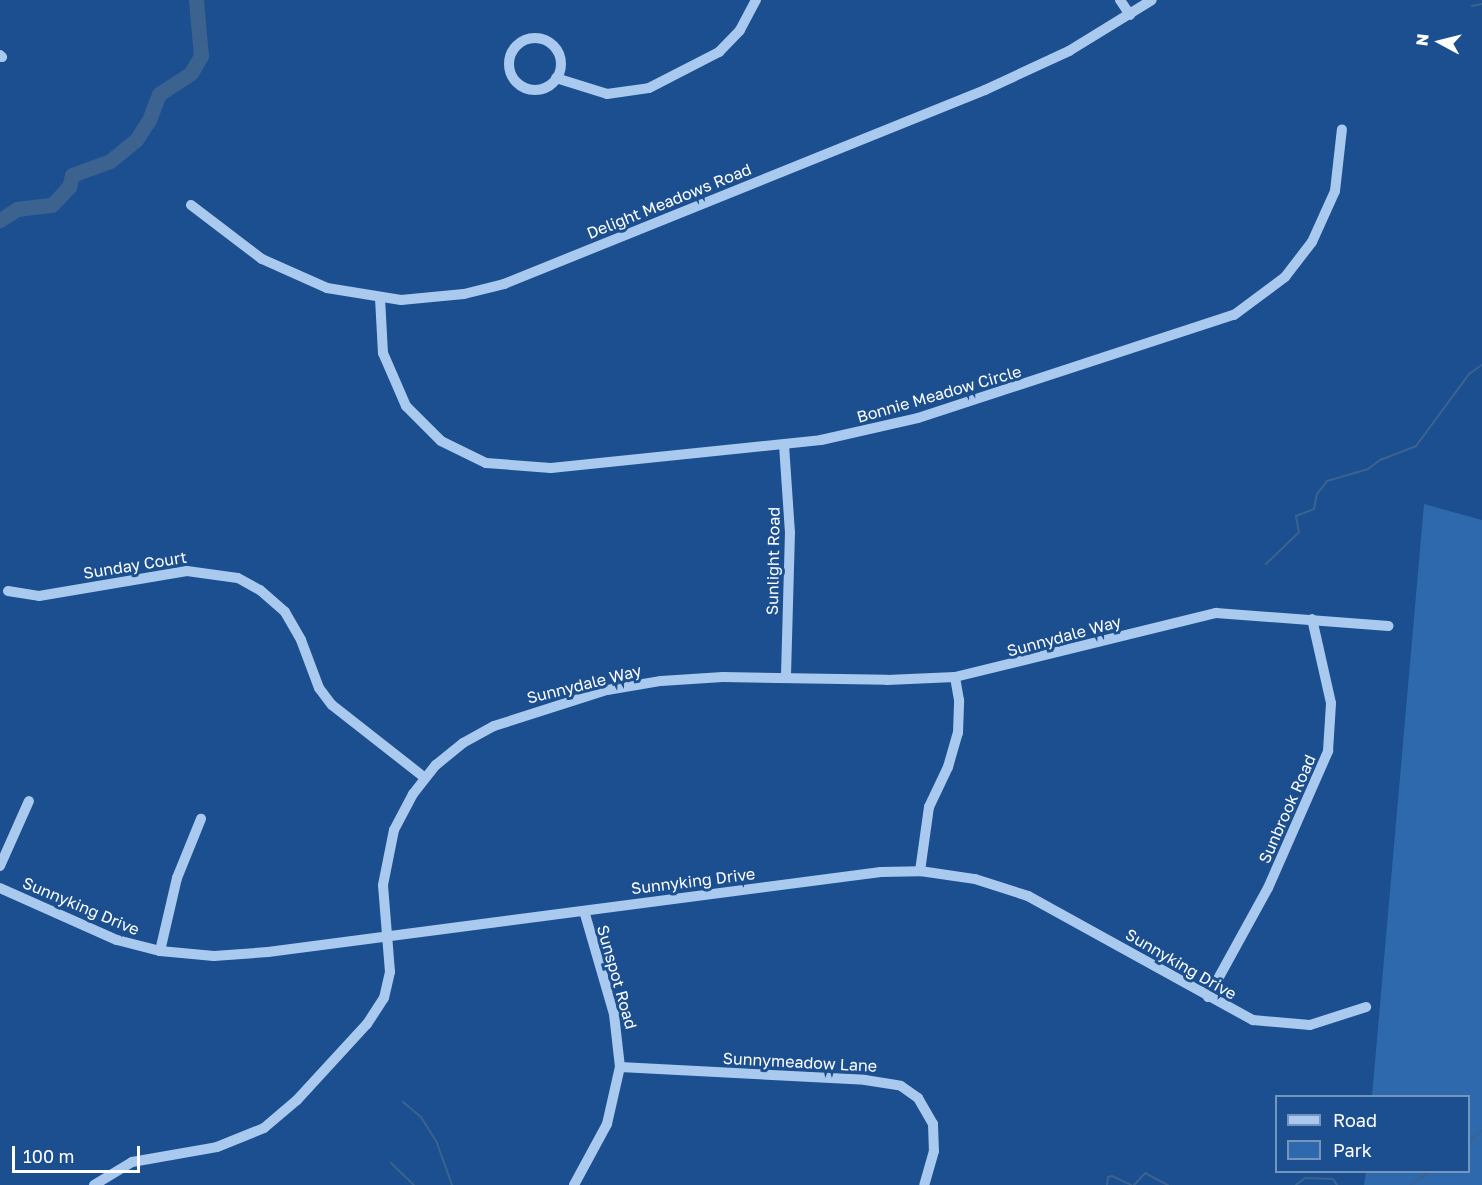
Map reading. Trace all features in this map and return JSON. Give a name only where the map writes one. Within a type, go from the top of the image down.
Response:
[{"type":"street","points":[[556,78],[607,94],[649,88],[719,52],[740,30],[756,0]]},
{"type":"street","points":[[1120,0],[1130,15]]},
{"type":"street","name":"Delight Meadows Road","points":[[191,205],[284,271],[327,288],[380,298],[447,297],[508,282],[1012,78],[1130,15],[1152,0]]},
{"type":"street","points":[[534,38],[552,44],[560,59],[556,78],[543,88],[521,86],[510,68],[513,51],[534,38]]},
{"type":"street","name":"Bonnie Meadow Circle","points":[[380,298],[383,353],[400,395],[432,435],[474,459],[499,466],[540,469],[784,445],[885,428],[1234,315],[1285,277],[1312,242],[1335,191],[1342,129]]},
{"type":"street","name":"Sunlight Road","points":[[784,445],[790,532],[786,677]]},
{"type":"street","name":"Sunday Court","points":[[8,591],[39,597],[196,570],[240,579],[260,590],[285,612],[301,640],[319,688],[332,705],[424,778]]},
{"type":"street","name":"Sunnydale Way","points":[[94,1185],[132,1162],[235,1142],[279,1117],[378,1011],[390,972],[383,885],[389,847],[403,811],[424,778],[448,754],[478,734],[513,718],[574,699],[661,681],[786,677],[899,680],[955,677],[1207,615],[1234,612],[1389,626]]},
{"type":"street","name":"Sunbrook Road","points":[[1208,997],[1268,888],[1328,751],[1331,703],[1312,619]]},
{"type":"street","points":[[920,871],[929,807],[948,767],[958,733],[959,700],[955,677]]},
{"type":"street","points":[[0,866],[29,801]]},
{"type":"street","points":[[160,951],[177,878],[201,819]]},
{"type":"street","name":"Sunnyking Drive","points":[[0,888],[104,935],[160,951],[232,956],[881,872],[920,871],[975,879],[1028,896],[1243,1016],[1278,1025],[1322,1023],[1366,1007]]},
{"type":"street","name":"Sunspot Road","points":[[574,1185],[607,1124],[620,1067],[614,1014],[584,911]]},
{"type":"street","name":"Sunnymeadow Lane","points":[[620,1067],[865,1080],[902,1086],[918,1098],[933,1124],[934,1151],[924,1185]]},
{"type":"green space","points":[[1424,504],[1482,520],[1482,1185],[1364,1185],[1366,1173],[1470,1173],[1470,1095],[1372,1095]]},
{"type":"waterway","points":[[0,220],[17,209],[52,205],[69,187],[72,175],[110,161],[136,140],[149,120],[159,94],[191,73],[201,56],[196,0]]},
{"type":"waterway","points":[[1472,6],[1482,4]]},
{"type":"waterway","points":[[1266,564],[1299,532],[1296,516],[1314,509],[1317,494],[1327,481],[1368,469],[1380,460],[1416,446],[1469,374],[1482,365]]},
{"type":"waterway","points":[[403,1102],[421,1117],[437,1143],[452,1185]]},
{"type":"waterway","points":[[1470,1140],[1482,1131]]},
{"type":"waterway","points":[[391,1163],[414,1185]]},
{"type":"waterway","points":[[1134,1185],[1145,1173],[1168,1185]]},
{"type":"waterway","points":[[1410,1185],[1428,1173]]},
{"type":"waterway","points":[[1107,1185],[1108,1177],[1112,1176],[1131,1185]]},
{"type":"waterway","points":[[1296,1185],[1305,1178],[1333,1179],[1337,1185]]}]
